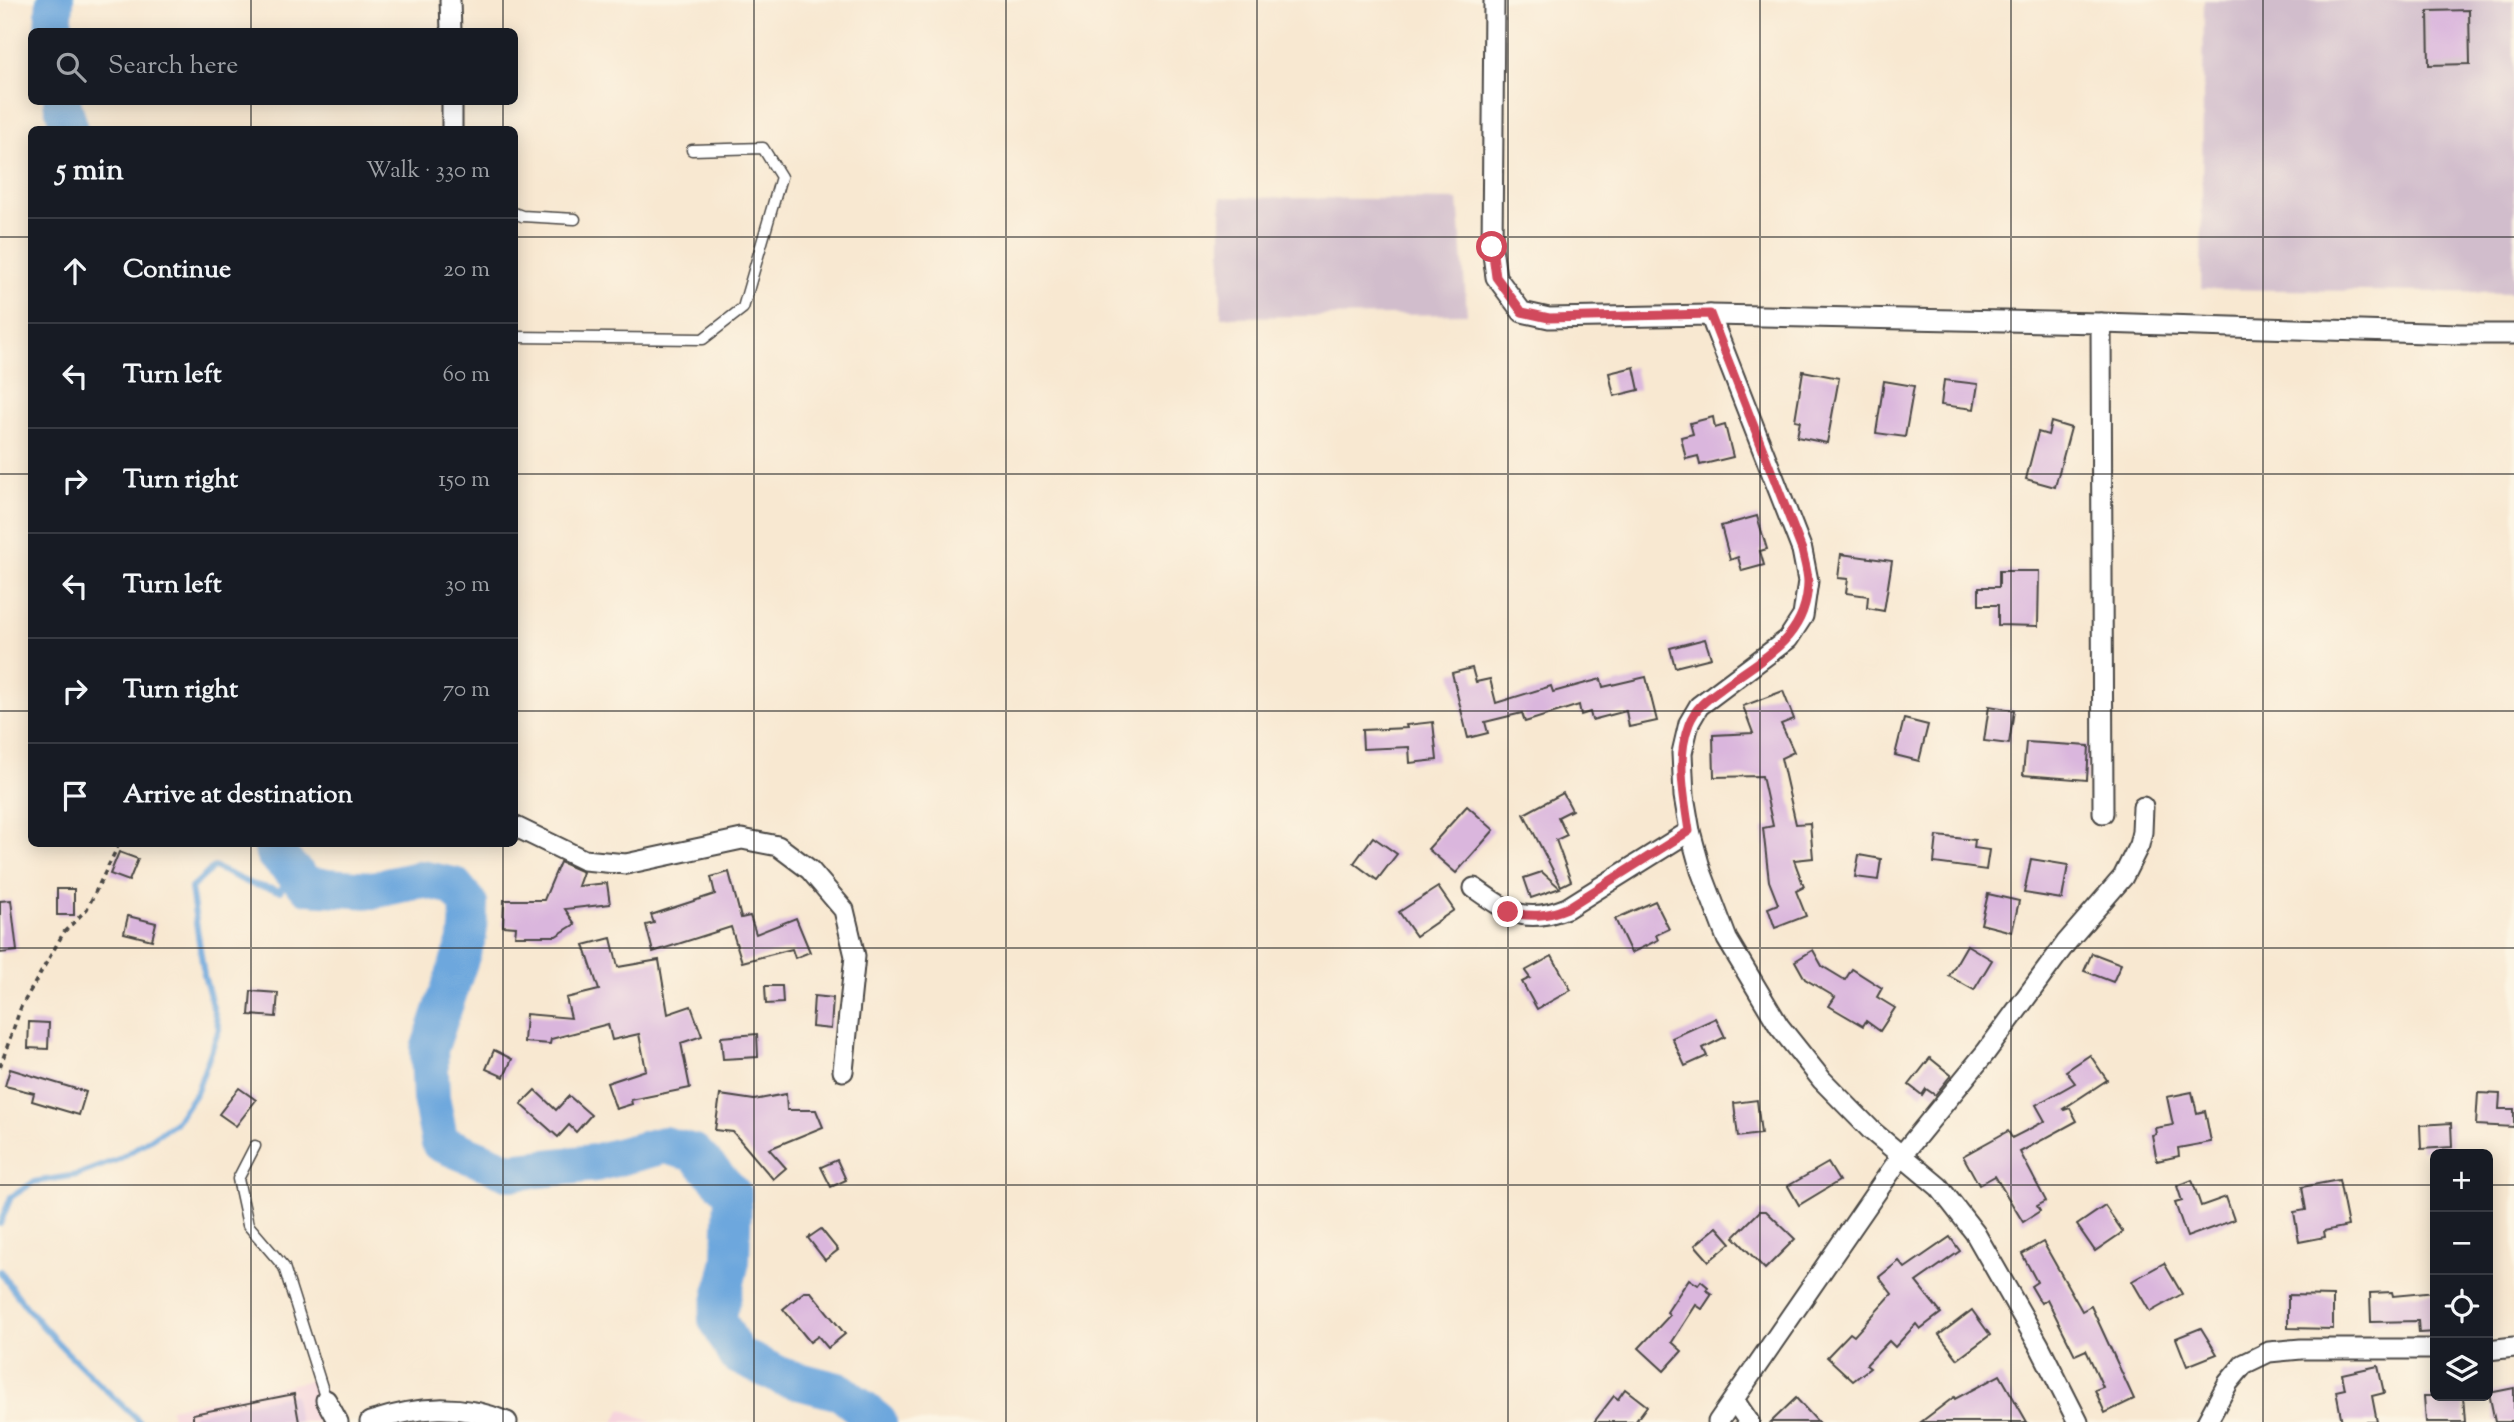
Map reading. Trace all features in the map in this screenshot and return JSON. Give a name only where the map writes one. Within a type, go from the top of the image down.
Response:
[{"type":"street","points":[[450,0],[451,28]]},
{"type":"street","points":[[1494,0],[1492,247],[1496,277],[1522,312],[1549,318],[1710,314],[2514,334]]},
{"type":"street","points":[[452,105],[452,126]]},
{"type":"street","points":[[1710,314],[1802,550],[1808,581],[1803,616],[1788,639],[1699,706],[1689,723],[1682,753],[1684,796],[1689,831],[1701,871],[1727,939],[1779,1026],[1822,1080],[1872,1131],[1939,1187],[1975,1233],[2039,1345],[2078,1422]]},
{"type":"street","points":[[2101,323],[2104,813]]},
{"type":"street","points":[[1718,1422],[1902,1155],[1986,1052],[2066,943],[2123,877],[2140,845],[2143,807]]},
{"type":"street","points":[[518,828],[584,860],[626,864],[742,839],[778,846],[810,870],[844,910],[855,956],[843,1071]]},
{"type":"street","points":[[1474,888],[1508,912],[1528,917],[1548,916],[1567,908],[1689,831]]},
{"type":"street","points":[[2493,1349],[2514,1347]]},
{"type":"street","points":[[2207,1422],[2228,1383],[2244,1364],[2269,1352],[2301,1349],[2430,1349]]},
{"type":"street","points":[[326,1400],[338,1422]]},
{"type":"street","points":[[1734,1400],[1749,1422]]},
{"type":"street","points":[[370,1422],[391,1415],[444,1407],[498,1420]]},
{"type":"lane","points":[[518,337],[703,339],[743,307],[781,177],[763,148],[692,150]]},
{"type":"lane","points":[[518,214],[575,219]]},
{"type":"lane","points":[[255,1146],[238,1179],[248,1225],[284,1267],[326,1400]]},
{"type":"path","points":[[0,1067],[21,1007],[64,932],[87,909],[118,847]]},
{"type":"shaded area","points":[[2204,0],[2514,0],[2514,293],[2201,289]]},
{"type":"shaded area","points":[[1221,197],[1458,200],[1467,314],[1221,317]]},
{"type":"shaded area","points":[[319,1379],[338,1422],[173,1422],[170,1408]]},
{"type":"shaded area","points":[[622,1409],[652,1422],[614,1422]]},
{"type":"building","points":[[2469,10],[2470,64],[2429,65],[2428,11]]},
{"type":"building","points":[[1634,367],[1639,390],[1614,396],[1609,373]]},
{"type":"building","points":[[1803,371],[1839,378],[1827,443],[1797,437],[1800,421],[1795,420]]},
{"type":"building","points":[[1944,380],[1978,384],[1974,409],[1941,405]]},
{"type":"building","points":[[1884,381],[1914,386],[1905,437],[1876,433]]},
{"type":"building","points":[[1713,417],[1715,428],[1725,425],[1733,457],[1700,465],[1698,456],[1686,459],[1681,437],[1693,434],[1690,423]]},
{"type":"building","points":[[2051,422],[2071,428],[2055,487],[2026,479],[2038,432],[2048,435]]},
{"type":"building","points":[[1757,516],[1767,549],[1760,551],[1764,565],[1742,571],[1738,557],[1730,560],[1721,526]]},
{"type":"building","points":[[1841,554],[1892,561],[1884,611],[1867,608],[1868,596],[1846,593],[1848,579],[1838,578]]},
{"type":"building","points":[[1999,571],[2039,571],[2038,626],[1998,625],[1998,605],[1979,605],[1979,587],[1999,587]]},
{"type":"building","points":[[1705,639],[1711,658],[1675,667],[1670,648]]},
{"type":"building","points":[[1472,668],[1476,682],[1490,679],[1496,703],[1551,686],[1553,692],[1601,679],[1603,687],[1646,677],[1657,721],[1629,727],[1626,711],[1592,720],[1590,712],[1581,715],[1579,705],[1525,722],[1522,713],[1485,722],[1488,733],[1468,738],[1452,673]]},
{"type":"building","points":[[1783,691],[1794,719],[1781,724],[1794,752],[1781,758],[1796,824],[1810,823],[1813,858],[1794,860],[1804,887],[1796,891],[1806,916],[1775,928],[1768,908],[1778,904],[1769,881],[1763,828],[1773,826],[1762,776],[1714,777],[1713,735],[1753,733],[1743,706]]},
{"type":"building","points":[[1989,706],[2014,710],[2009,744],[1984,741]]},
{"type":"building","points":[[1904,719],[1928,725],[1919,761],[1895,755]]},
{"type":"building","points":[[1433,722],[1437,760],[1410,763],[1409,747],[1363,749],[1362,730],[1407,728],[1406,725]]},
{"type":"building","points":[[2026,742],[2089,746],[2087,780],[2023,775]]},
{"type":"building","points":[[1563,793],[1572,810],[1558,817],[1567,835],[1556,840],[1571,881],[1561,886],[1524,814]]},
{"type":"building","points":[[1467,806],[1494,830],[1456,873],[1428,849]]},
{"type":"building","points":[[1937,836],[1975,840],[1974,848],[1989,850],[1986,870],[1934,863]]},
{"type":"building","points":[[1373,837],[1397,854],[1377,880],[1354,863]]},
{"type":"building","points":[[119,852],[138,859],[129,881],[110,874]]},
{"type":"building","points":[[1859,855],[1881,859],[1878,880],[1855,877]]},
{"type":"building","points":[[2031,859],[2068,865],[2062,899],[2024,893]]},
{"type":"building","points":[[560,862],[583,872],[578,886],[607,883],[610,904],[565,909],[575,924],[556,936],[515,936],[516,927],[503,926],[504,900],[544,900]]},
{"type":"building","points":[[729,872],[741,918],[750,916],[756,934],[796,918],[810,952],[795,958],[792,949],[742,962],[731,927],[653,952],[646,925],[654,923],[651,915],[715,894],[711,877]]},
{"type":"building","points":[[1542,872],[1560,888],[1531,898],[1524,878]]},
{"type":"building","points":[[1438,887],[1454,910],[1416,936],[1399,912]]},
{"type":"building","points":[[57,889],[74,889],[74,915],[57,915]]},
{"type":"building","points":[[1988,894],[2019,901],[2012,932],[1981,924]]},
{"type":"building","points":[[11,900],[17,951],[0,953],[0,901]]},
{"type":"building","points":[[1655,901],[1669,929],[1656,935],[1658,940],[1631,953],[1615,919]]},
{"type":"building","points":[[128,916],[156,923],[152,940],[124,933]]},
{"type":"building","points":[[611,938],[618,967],[659,960],[668,1014],[691,1006],[702,1036],[681,1043],[690,1088],[631,1100],[632,1104],[616,1109],[607,1083],[646,1070],[639,1034],[612,1040],[608,1024],[551,1039],[550,1044],[524,1042],[526,1014],[571,1018],[566,998],[599,990],[584,945]]},
{"type":"building","points":[[1967,945],[1992,960],[1974,990],[1949,976]]},
{"type":"building","points":[[1813,950],[1822,966],[1845,980],[1852,969],[1882,988],[1877,997],[1895,1008],[1880,1031],[1866,1021],[1863,1026],[1829,1006],[1835,997],[1805,979],[1795,961]]},
{"type":"building","points":[[2092,953],[2121,964],[2113,982],[2084,971]]},
{"type":"building","points":[[1552,956],[1571,990],[1537,1009],[1522,982],[1530,978],[1525,971]]},
{"type":"building","points":[[765,986],[782,986],[783,1003],[766,1004]]},
{"type":"building","points":[[251,991],[278,993],[276,1017],[249,1015]]},
{"type":"building","points":[[814,996],[833,998],[831,1029],[812,1027]]},
{"type":"building","points":[[1716,1018],[1725,1037],[1703,1048],[1707,1056],[1685,1066],[1672,1038]]},
{"type":"building","points":[[29,1022],[49,1023],[48,1049],[28,1048]]},
{"type":"building","points":[[757,1034],[758,1057],[723,1059],[721,1037]]},
{"type":"building","points":[[494,1050],[512,1059],[504,1077],[486,1069]]},
{"type":"building","points":[[2090,1055],[2107,1080],[2063,1109],[2070,1108],[2077,1121],[2020,1152],[2046,1201],[2037,1206],[2040,1211],[2023,1222],[1995,1176],[1979,1185],[1963,1156],[2008,1131],[2012,1138],[2045,1121],[2036,1105],[2075,1083],[2066,1071]]},
{"type":"building","points":[[1930,1058],[1951,1075],[1935,1095],[1926,1089],[1922,1095],[1909,1085]]},
{"type":"building","points":[[10,1069],[86,1092],[79,1115],[32,1101],[34,1093],[5,1086]]},
{"type":"building","points":[[239,1088],[256,1100],[236,1126],[219,1114]]},
{"type":"building","points":[[535,1090],[556,1110],[569,1096],[591,1115],[576,1132],[569,1125],[558,1137],[521,1104]]},
{"type":"building","points":[[2192,1092],[2197,1113],[2205,1111],[2211,1142],[2178,1148],[2179,1156],[2157,1161],[2152,1135],[2156,1134],[2155,1128],[2173,1125],[2167,1097]]},
{"type":"building","points":[[2478,1093],[2500,1094],[2499,1109],[2514,1109],[2514,1127],[2476,1125]]},
{"type":"building","points":[[786,1094],[787,1110],[816,1110],[823,1127],[769,1149],[786,1168],[773,1179],[733,1132],[715,1130],[720,1095],[754,1100]]},
{"type":"building","points":[[1757,1100],[1761,1134],[1738,1137],[1734,1103]]},
{"type":"building","points":[[2451,1123],[2452,1147],[2421,1149],[2420,1125]]},
{"type":"building","points":[[837,1160],[846,1180],[831,1187],[821,1167]]},
{"type":"building","points":[[1828,1163],[1839,1181],[1799,1205],[1788,1186]]},
{"type":"building","points":[[2192,1180],[2201,1206],[2226,1197],[2234,1220],[2187,1237],[2175,1203],[2182,1201],[2177,1186]]},
{"type":"building","points":[[2339,1180],[2348,1226],[2324,1231],[2325,1237],[2299,1242],[2294,1212],[2306,1210],[2302,1187]]},
{"type":"building","points":[[2105,1206],[2123,1232],[2095,1251],[2077,1225]]},
{"type":"building","points":[[1760,1211],[1766,1211],[1795,1239],[1765,1269],[1734,1237]]},
{"type":"building","points":[[1717,1227],[1731,1243],[1709,1261],[1695,1245]]},
{"type":"building","points":[[821,1229],[838,1250],[825,1260],[808,1238]]},
{"type":"building","points":[[1950,1237],[1960,1251],[1916,1282],[1941,1313],[1920,1329],[1916,1324],[1895,1347],[1889,1341],[1866,1365],[1870,1368],[1853,1381],[1827,1357],[1850,1333],[1854,1336],[1892,1294],[1879,1277],[1899,1261],[1905,1268]]},
{"type":"building","points":[[2043,1242],[2082,1311],[2091,1306],[2134,1399],[2105,1413],[2095,1390],[2103,1387],[2086,1350],[2075,1355],[2047,1299],[2041,1303],[2031,1286],[2037,1282],[2022,1254]]},
{"type":"building","points":[[2164,1263],[2182,1294],[2150,1312],[2132,1281]]},
{"type":"building","points":[[1689,1279],[1698,1285],[1701,1281],[1712,1294],[1702,1309],[1696,1305],[1672,1342],[1682,1351],[1664,1371],[1639,1348],[1670,1315],[1667,1312]]},
{"type":"building","points":[[804,1292],[811,1292],[845,1334],[828,1348],[818,1336],[810,1342],[783,1309]]},
{"type":"building","points":[[2392,1292],[2393,1296],[2430,1292],[2430,1332],[2419,1333],[2418,1321],[2371,1322],[2370,1293]]},
{"type":"building","points":[[2288,1295],[2333,1296],[2333,1329],[2288,1328]]},
{"type":"building","points":[[1972,1310],[1990,1335],[1958,1359],[1939,1335]]},
{"type":"building","points":[[2201,1328],[2217,1354],[2187,1366],[2176,1338]]},
{"type":"building","points":[[2378,1366],[2384,1393],[2372,1396],[2377,1422],[2342,1422],[2336,1391],[2345,1389],[2342,1374]]},
{"type":"building","points":[[2000,1375],[2027,1422],[1921,1422],[1954,1397],[1955,1399]]},
{"type":"building","points":[[2514,1388],[2514,1422],[2495,1422],[2491,1401],[2493,1401],[2493,1392]]},
{"type":"building","points":[[1625,1389],[1647,1406],[1635,1422],[1594,1422],[1614,1396],[1618,1399]]},
{"type":"building","points":[[294,1394],[299,1422],[193,1422],[193,1414]]},
{"type":"building","points":[[2424,1396],[2430,1396],[2430,1401],[2463,1401],[2465,1422],[2426,1422]]},
{"type":"building","points":[[1796,1398],[1818,1422],[1771,1422]]},
{"type":"waterway","points":[[53,28],[55,0]]},
{"type":"waterway","points":[[63,105],[69,126]]},
{"type":"waterway","points":[[273,847],[274,853],[308,886],[373,890],[422,879],[454,886],[469,904],[468,935],[429,1050],[431,1098],[440,1143],[510,1172],[595,1163],[664,1145],[694,1153],[733,1194],[731,1261],[717,1319],[737,1355],[783,1377],[841,1392],[878,1422]]},
{"type":"waterway","points":[[0,1224],[11,1197],[34,1182],[77,1175],[119,1159],[175,1123],[197,1091],[219,1029],[204,975],[191,888],[214,867],[251,884],[280,891],[293,872]]},
{"type":"waterway","points":[[0,1271],[47,1331],[140,1422]]},
{"type":"route","points":[[1492,247],[1496,277],[1522,312],[1549,318],[1710,314],[1802,550],[1808,581],[1803,616],[1788,639],[1699,706],[1689,723],[1682,753],[1689,831],[1567,908],[1548,916],[1528,917],[1508,912]]}]
